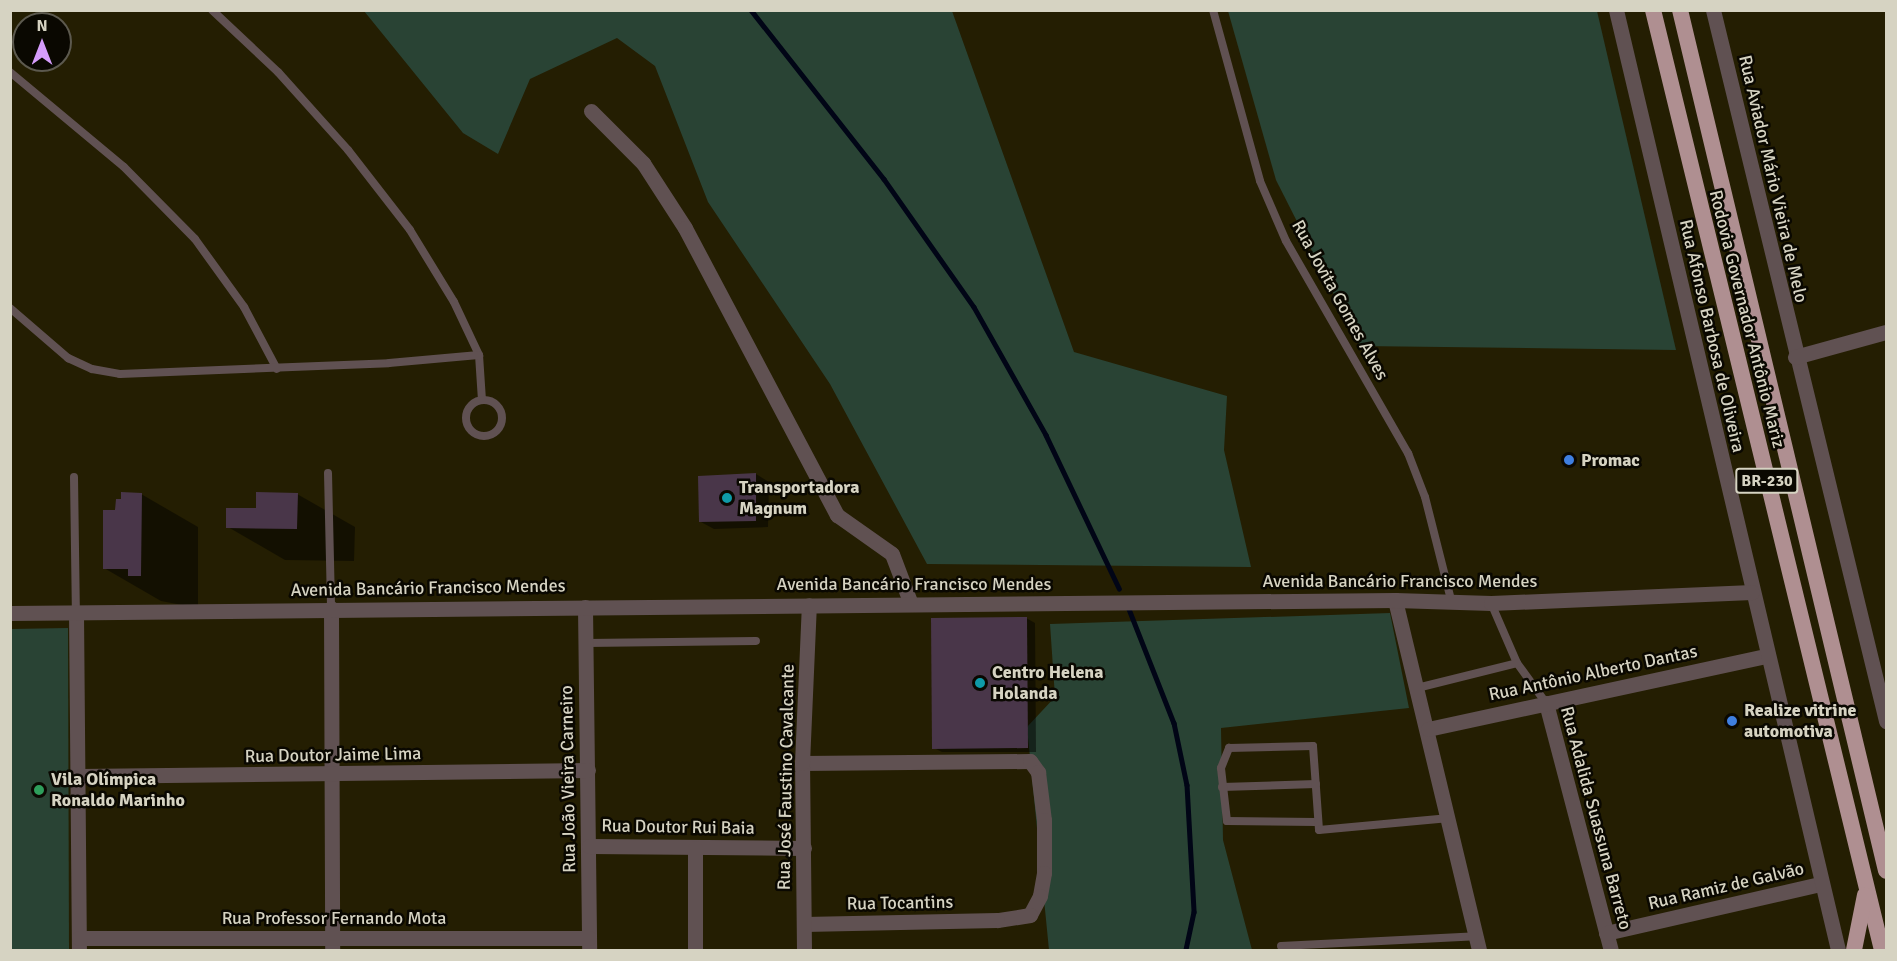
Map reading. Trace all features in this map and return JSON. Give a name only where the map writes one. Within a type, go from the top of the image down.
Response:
[{"type":"highway","name":"Rodovia Governador Antônio Mariz","points":[[1653,10],[1882,951]]},
{"type":"highway","name":"Rodovia Governador Antônio Mariz","points":[[1680,10],[1887,871]]},
{"type":"highway","points":[[1854,951],[1867,888]]},
{"type":"street","name":"Rua Afonso Barbosa de Oliveira","points":[[1616,10],[1766,656],[1838,951]]},
{"type":"street","name":"Rua Aviador Mário Vieira de Melo","points":[[1713,10],[1795,357],[1887,721]]},
{"type":"street","points":[[591,111],[643,163],[686,228],[837,515],[892,554],[911,604]]},
{"type":"street","points":[[1795,357],[1887,332]]},
{"type":"street","name":"Avenida Bancário Francisco Mendes","points":[[10,613],[331,608],[1395,600],[1491,603],[1752,591]]},
{"type":"street","points":[[1395,600],[1428,729],[1477,943]]},
{"type":"street","name":"Rua José Faustino Cavalcante","points":[[804,951],[802,763],[809,605]]},
{"type":"street","name":"Rua João Vieira Carneiro","points":[[585,607],[589,944]]},
{"type":"street","points":[[331,608],[332,944]]},
{"type":"street","points":[[76,613],[79,944]]},
{"type":"street","name":"Rua Antônio Alberto Dantas","points":[[1428,729],[1766,656]]},
{"type":"street","name":"Rua Adalida Suassuna Barreto","points":[[1546,703],[1611,951]]},
{"type":"street","name":"Rua Tocantins","points":[[802,763],[985,759],[1034,763],[1044,819],[1044,873],[1035,910],[1030,915],[997,920],[804,924]]},
{"type":"street","name":"Rua Doutor Jaime Lima","points":[[79,776],[588,771]]},
{"type":"street","name":"Rua Doutor Rui Baia","points":[[589,846],[804,848]]},
{"type":"street","points":[[695,848],[695,951]]},
{"type":"street","name":"Rua Ramiz de Galvão","points":[[1606,933],[1820,884]]},
{"type":"street","name":"Rua Professor Fernando Mota","points":[[79,944],[589,944]]},
{"type":"lane","points":[[212,10],[278,72],[355,159],[410,230],[454,302],[478,355],[482,400]]},
{"type":"lane","name":"Rua Jovita Gomes Alves","points":[[1213,10],[1260,181],[1286,241],[1408,453],[1425,497],[1451,600]]},
{"type":"lane","points":[[10,72],[124,167],[195,239],[244,307],[277,369]]},
{"type":"lane","points":[[10,308],[52,348],[92,369],[120,374],[277,369],[478,355]]},
{"type":"lane","points":[[482,400],[491,401],[502,413],[503,422],[492,435],[483,437],[468,427],[467,410],[482,400]]},
{"type":"lane","points":[[328,473],[331,608]]},
{"type":"lane","points":[[74,477],[76,613]]},
{"type":"lane","name":"Rua Adalida Suassuna Barreto","points":[[1491,603],[1517,663],[1546,703]]},
{"type":"lane","points":[[586,643],[756,641]]},
{"type":"lane","points":[[1418,688],[1517,663]]},
{"type":"lane","points":[[1316,822],[1227,821],[1222,787],[1224,755],[1236,745],[1313,746],[1316,822],[1319,830],[1331,831],[1449,818]]},
{"type":"lane","points":[[1222,787],[1316,784]]},
{"type":"lane","points":[[1281,946],[1477,943]]},
{"type":"green space","points":[[364,11],[952,11],[1074,352],[1227,396],[1224,450],[1251,567],[927,564],[830,384],[708,202],[655,66],[617,38],[530,79],[498,154],[463,133]]},
{"type":"green space","points":[[1228,11],[1597,11],[1676,350],[1360,346],[1276,180]]},
{"type":"green space","points":[[1390,613],[1409,708],[1221,728],[1223,840],[1252,950],[1049,950],[1027,727],[1055,697],[1050,624]]},
{"type":"green space","name":"Vila Olímpica Ronaldo Marinho","points":[[68,628],[69,950],[11,950],[11,629]]},
{"type":"building","name":"Transportadora Magnum","points":[[756,473],[756,521],[699,522],[698,476]]},
{"type":"building","points":[[121,492],[142,493],[141,576],[128,576],[128,569],[103,569],[103,510],[115,510],[116,499],[121,499]]},
{"type":"building","points":[[256,492],[298,493],[297,529],[226,528],[226,508],[256,508]]},
{"type":"building","name":"Centro Helena Holanda","points":[[1027,617],[1028,748],[932,749],[931,618]]},
{"type":"waterway","points":[[751,10],[884,179],[974,307],[1046,435],[1119,588]]},
{"type":"waterway","points":[[1129,609],[1174,723],[1187,785],[1194,912],[1186,950]]},
{"type":"place","name":"Promac","points":[[1569,460]]},
{"type":"place","name":"Transportadora Magnum","points":[[727,498]]},
{"type":"place","name":"Centro Helena Holanda","points":[[980,683]]},
{"type":"place","name":"Realize vitrine automotiva","points":[[1732,721]]},
{"type":"place","name":"Vila Olímpica Ronaldo Marinho","points":[[39,790]]}]
